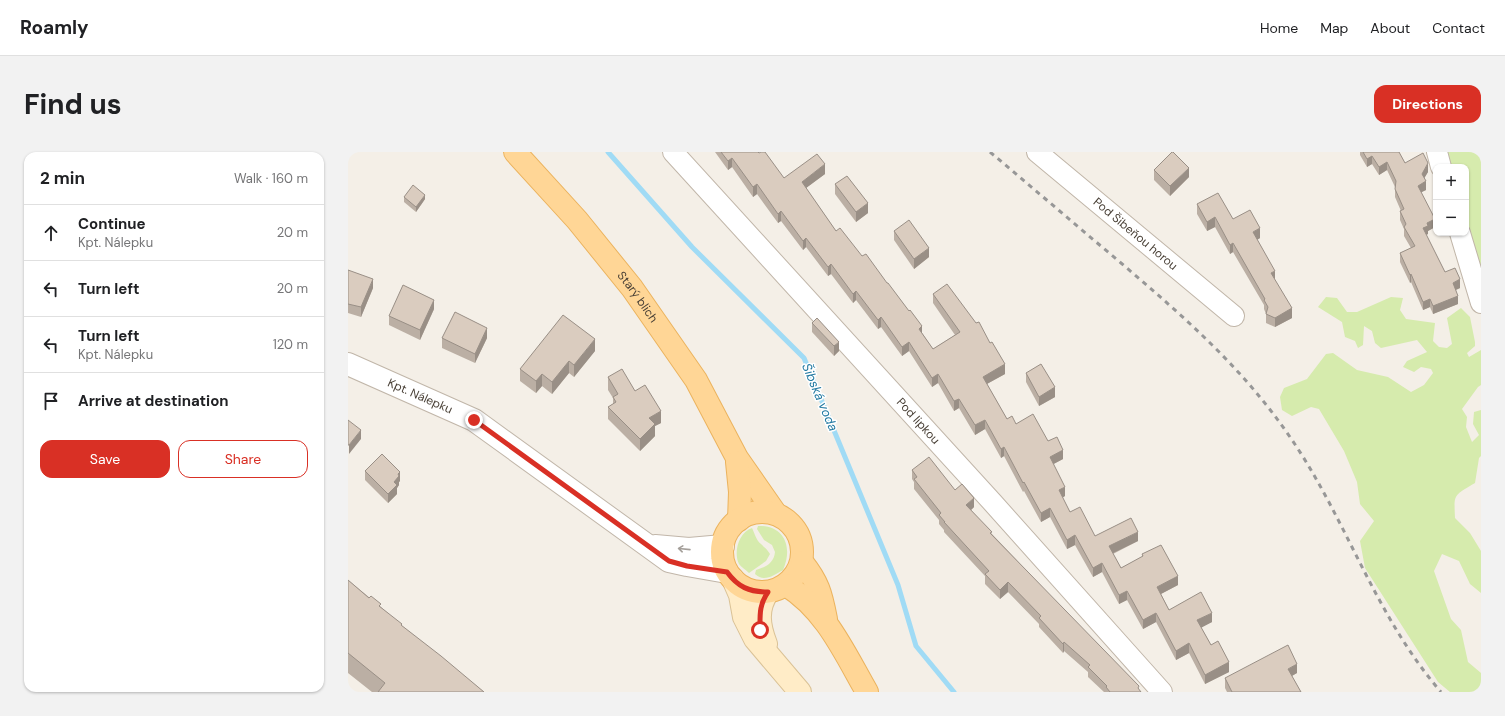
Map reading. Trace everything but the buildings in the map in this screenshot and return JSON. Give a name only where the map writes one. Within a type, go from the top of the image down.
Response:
[{"type":"main road","name":"Starý blich","points":[[515,152],[577,220],[632,288],[696,380],[737,458],[776,514]]},
{"type":"main road","name":"Starý blich","points":[[737,458],[740,492],[739,520]]},
{"type":"main road","points":[[771,658],[760,630],[762,600],[798,570],[802,562],[803,550],[800,538],[795,528],[776,514],[764,512],[750,514],[739,520],[731,527],[722,546],[723,559],[740,595],[744,617],[752,634],[755,639],[771,658],[800,692]]},
{"type":"main road","points":[[802,562],[814,576],[822,596],[827,622]]},
{"type":"main road","points":[[730,576],[743,587],[755,592],[777,588],[801,594],[827,622],[867,692]]},
{"type":"street","name":"Pod lipkou","points":[[673,152],[988,498],[1162,692]]},
{"type":"street","name":"Pod Šibeňou horou","points":[[1037,152],[1234,316]]},
{"type":"street","points":[[1436,152],[1440,164]]},
{"type":"street","points":[[1461,236],[1481,303]]},
{"type":"street","name":"Kpt. Nálepku","points":[[348,364],[474,420],[669,561],[730,576]]},
{"type":"street","name":"Kpt. Nálepku","points":[[646,545],[689,550],[722,546]]},
{"type":"green space","points":[[1434,152],[1481,152],[1481,311],[1467,236],[1469,236],[1469,164],[1440,164]]},
{"type":"green space","points":[[1326,297],[1337,298],[1347,312],[1357,312],[1391,297],[1403,298],[1400,310],[1406,319],[1435,323],[1433,341],[1439,347],[1447,348],[1452,344],[1447,318],[1461,308],[1470,317],[1475,346],[1467,353],[1469,357],[1481,350],[1481,385],[1462,409],[1467,417],[1466,427],[1472,442],[1479,435],[1473,424],[1474,412],[1481,410],[1481,456],[1479,458],[1475,483],[1456,496],[1455,518],[1470,533],[1481,551],[1481,593],[1470,584],[1459,561],[1442,554],[1434,571],[1451,619],[1461,630],[1468,662],[1481,673],[1481,692],[1450,692],[1438,682],[1365,568],[1360,541],[1374,521],[1360,504],[1357,482],[1344,451],[1319,409],[1311,407],[1292,416],[1282,410],[1280,397],[1284,388],[1307,379],[1326,354],[1333,353],[1357,370],[1388,377],[1411,392],[1424,385],[1433,373],[1431,369],[1421,367],[1414,372],[1403,367],[1407,361],[1427,352],[1417,340],[1381,348],[1375,343],[1372,331],[1364,326],[1363,345],[1358,348],[1355,341],[1345,337],[1342,322],[1318,307]]},
{"type":"green space","points":[[758,526],[775,529],[784,539],[787,546],[786,562],[783,570],[773,576],[765,578],[758,577],[755,574],[756,570],[769,564],[773,559],[775,552],[772,545],[764,540],[757,529]]},
{"type":"green space","points":[[752,528],[758,541],[770,554],[766,561],[749,573],[739,564],[737,559],[737,548],[738,543],[747,530]]},
{"type":"waterway","name":"Šibská voda","points":[[608,152],[692,247],[804,358],[898,585],[916,646],[954,692]]},
{"type":"railway","points":[[990,152],[1190,323],[1232,365],[1252,388],[1272,412],[1310,468],[1397,631],[1418,663],[1441,692]]},
{"type":"route","points":[[474,420],[669,561],[687,566],[727,572],[732,579],[743,587],[755,592],[768,592],[762,600],[760,630]]}]
